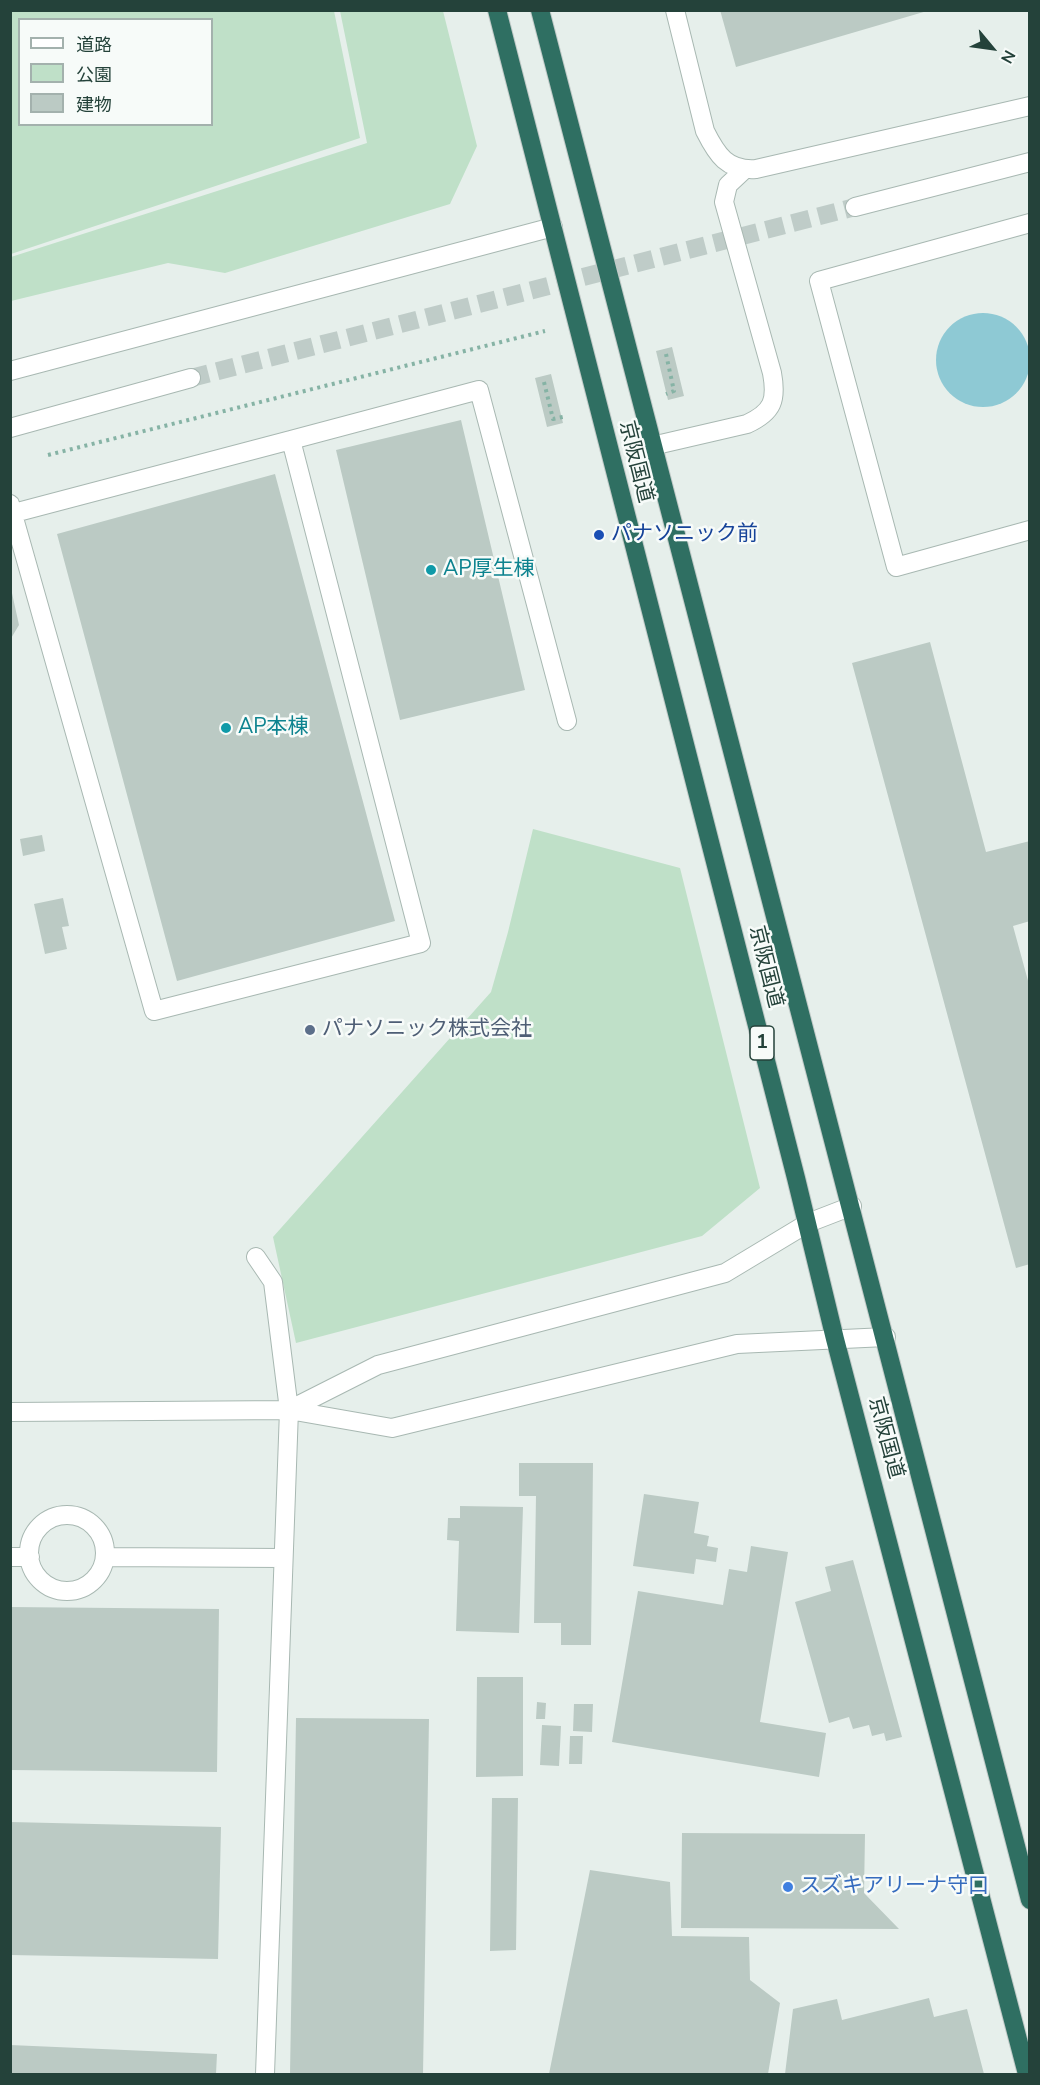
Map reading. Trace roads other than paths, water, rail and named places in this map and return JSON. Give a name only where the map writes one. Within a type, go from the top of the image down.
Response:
[{"type":"highway","name":"京阪国道","points":[[497,10],[836,1338],[1027,2074]]},
{"type":"highway","name":"京阪国道","points":[[540,10],[886,1337],[1029,1900]]},
{"type":"lane","points":[[675,10],[705,131],[714,149],[729,164],[744,170],[1029,106]]},
{"type":"lane","points":[[855,207],[1029,162]]},
{"type":"lane","points":[[652,446],[747,424],[761,417],[772,405],[775,388],[772,373],[724,202],[728,185],[744,170]]},
{"type":"lane","points":[[1029,224],[819,281],[896,567],[1029,530]]},
{"type":"lane","points":[[10,371],[553,227]]},
{"type":"lane","points":[[10,428],[191,378]]},
{"type":"lane","points":[[291,440],[421,943],[154,1011],[12,508],[291,440],[479,390],[567,721]]},
{"type":"lane","points":[[288,1410],[378,1365],[725,1273],[808,1223],[852,1206]]},
{"type":"lane","points":[[256,1257],[273,1282],[288,1410],[265,2074]]},
{"type":"lane","points":[[10,1412],[288,1410],[392,1428],[737,1344],[886,1337]]},
{"type":"lane","points":[[67,1515],[80,1517],[91,1523],[99,1533],[104,1545],[105,1557],[102,1569],[95,1579],[73,1591],[55,1589],[39,1580],[32,1569],[30,1557],[30,1544],[35,1533],[44,1523],[55,1517],[67,1515]]},
{"type":"lane","points":[[10,1557],[30,1557]]},
{"type":"lane","points":[[105,1557],[284,1558]]},
{"type":"water","points":[[983,313],[1001,317],[1016,327],[1026,342],[1030,360],[1026,378],[1016,393],[1001,403],[983,407],[965,403],[950,393],[940,378],[936,360],[940,342],[950,327],[965,317]]},
{"type":"tunnel","points":[[191,378],[855,207]]},
{"type":"place","name":"パナソニック前","points":[[599,535]]},
{"type":"place","name":"AP厚生棟","points":[[431,570]]},
{"type":"place","name":"AP本棟","points":[[226,728]]},
{"type":"place","name":"パナソニック株式会社","points":[[310,1030]]},
{"type":"place","name":"スズキアリーナ守口","points":[[788,1887]]}]
